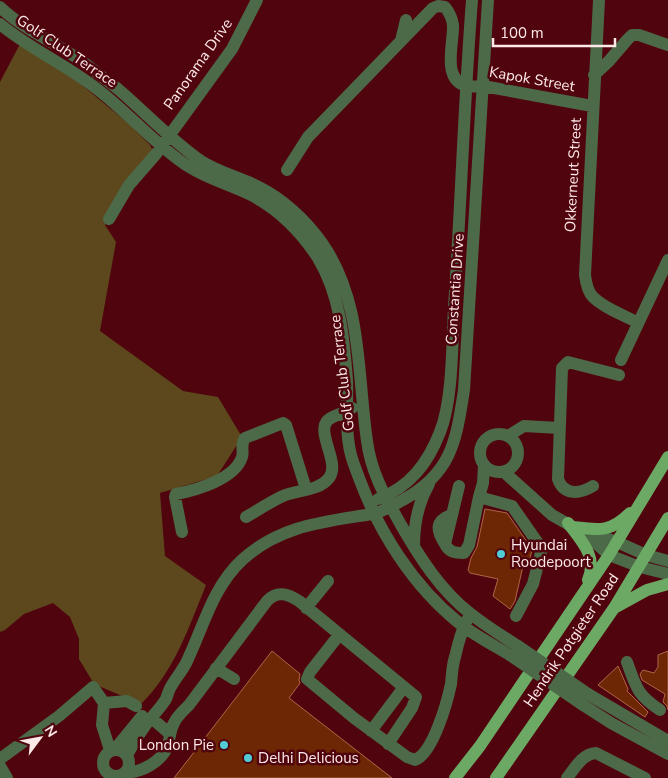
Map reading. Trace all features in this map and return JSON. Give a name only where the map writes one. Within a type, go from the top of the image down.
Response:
[{"type":"main road","points":[[582,594],[609,555],[668,457]]},
{"type":"main road","points":[[574,527],[597,530],[614,527],[624,520],[644,499]]},
{"type":"main road","name":"Hendrik Potgieter Road","points":[[496,778],[614,608],[668,518]]},
{"type":"main road","points":[[574,527],[590,556],[591,572],[582,594]]},
{"type":"main road","points":[[614,608],[648,590],[668,584]]},
{"type":"main road","name":"Hendrik Potgieter Road","points":[[455,778],[480,746],[582,594]]},
{"type":"street","name":"Panorama Drive","points":[[109,219],[128,186],[156,154],[232,49],[257,0]]},
{"type":"street","name":"Constantia Drive","points":[[388,502],[421,468],[435,444],[444,420],[449,390],[459,229],[465,86],[472,0]]},
{"type":"street","name":"Constantia Drive","points":[[128,756],[145,725],[166,699],[171,686],[188,659],[220,587],[243,559],[261,545],[301,527],[349,517],[414,494],[430,482],[443,465],[459,422],[464,390],[488,0]]},
{"type":"street","name":"Okkerneut Street","points":[[599,0],[584,275],[592,296],[638,323]]},
{"type":"street","points":[[287,170],[313,131],[433,8],[438,6],[445,7],[452,18],[450,59],[452,70],[454,76],[465,86]]},
{"type":"street","name":"Golf Club Terrace","points":[[0,7],[22,24],[90,68],[116,88],[165,140],[178,160],[194,170],[264,202],[291,225],[318,259],[328,279],[338,307],[347,380],[349,445],[371,508],[415,578],[440,606],[464,627],[514,651]]},
{"type":"street","points":[[401,41],[406,20]]},
{"type":"street","name":"Golf Club Terrace","points":[[0,24],[97,88],[165,140],[183,148],[204,163],[258,186],[298,216],[321,242],[340,274],[355,324],[362,401],[372,469],[388,502],[414,547],[426,567],[439,583],[470,614],[514,651],[586,700]]},
{"type":"street","points":[[594,75],[609,61],[626,40],[632,36],[639,35],[668,44]]},
{"type":"street","name":"Kapok Street","points":[[465,86],[483,86],[592,106]]},
{"type":"street","points":[[474,246],[459,229],[475,220]]},
{"type":"street","points":[[621,360],[668,260]]},
{"type":"street","points":[[593,486],[580,492],[569,492],[560,483],[557,473],[562,368],[566,364],[574,364],[619,375]]},
{"type":"street","points":[[246,517],[278,498],[321,486],[332,474],[333,467],[325,435],[325,426],[329,419],[347,412],[362,401]]},
{"type":"street","points":[[347,412],[365,423]]},
{"type":"street","points":[[182,532],[176,494],[214,482],[229,475],[242,457],[242,442],[245,438],[283,424],[286,425],[306,489]]},
{"type":"street","points":[[512,440],[524,426],[532,428],[559,428]]},
{"type":"street","points":[[459,486],[451,515],[442,518],[438,531],[448,549],[455,553],[464,552],[468,545],[483,483],[494,470],[512,468],[519,457],[512,440],[495,434],[484,441],[480,452],[494,470],[529,494],[552,514],[574,527],[609,555],[640,567],[668,574]]},
{"type":"street","points":[[516,463],[529,494]]},
{"type":"street","points":[[414,547],[415,528],[421,502],[430,482]]},
{"type":"street","points":[[479,497],[512,506],[542,549],[533,584],[516,616]]},
{"type":"street","points":[[574,527],[617,542],[646,555],[668,561]]},
{"type":"street","points":[[306,608],[328,581]]},
{"type":"street","points":[[118,776],[130,765],[128,756],[123,751],[113,750],[107,753],[103,760],[102,773],[107,772],[118,776],[133,773],[156,762],[166,751],[174,722],[271,597],[276,594],[285,594],[299,602],[416,697],[415,702],[388,744]]},
{"type":"street","points":[[339,636],[310,672],[307,679],[388,744],[414,760],[422,756],[432,741],[450,686],[454,659],[470,614]]},
{"type":"street","points":[[627,662],[636,689],[645,700],[660,710]]},
{"type":"street","points":[[216,668],[234,679]]},
{"type":"street","name":"Constantia Drive","points":[[113,750],[154,701],[171,686]]},
{"type":"street","points":[[0,759],[59,716],[93,687],[104,703],[102,726],[113,750]]},
{"type":"street","points":[[371,731],[404,687]]},
{"type":"street","points":[[586,700],[668,741]]},
{"type":"street","points":[[586,700],[611,723],[668,754]]},
{"type":"street","points":[[104,703],[127,701],[136,706]]},
{"type":"street","points":[[155,721],[170,734]]},
{"type":"street","points":[[567,778],[582,759],[596,753],[641,777]]},
{"type":"street","points":[[128,756],[156,762]]},
{"type":"street","points":[[0,766],[7,778]]},
{"type":"shaded area","points":[[20,44],[72,77],[129,124],[150,145],[155,155],[105,225],[116,242],[100,331],[183,391],[218,397],[242,437],[217,476],[160,493],[165,556],[206,585],[187,633],[172,663],[163,678],[141,704],[94,684],[79,659],[79,639],[70,617],[53,603],[24,614],[0,632],[0,82]]},
{"type":"building","name":"Hyundai Roodepoort","points":[[485,509],[507,513],[532,549],[529,564],[523,566],[515,601],[510,609],[493,596],[498,579],[470,573],[468,570],[471,558],[477,547]]},
{"type":"building","points":[[272,651],[300,674],[300,683],[289,698],[392,778],[174,778]]},
{"type":"building","points":[[668,651],[668,710],[663,702],[665,694],[642,680],[640,674],[643,670],[654,673],[658,667],[658,655]]},
{"type":"building","points":[[618,666],[628,689],[627,691],[648,712],[645,717],[598,685]]},
{"type":"place","name":"Hyundai Roodepoort","points":[[501,554]]},
{"type":"place","name":"London Pie","points":[[224,745]]},
{"type":"place","name":"Delhi Delicious","points":[[248,758]]}]
